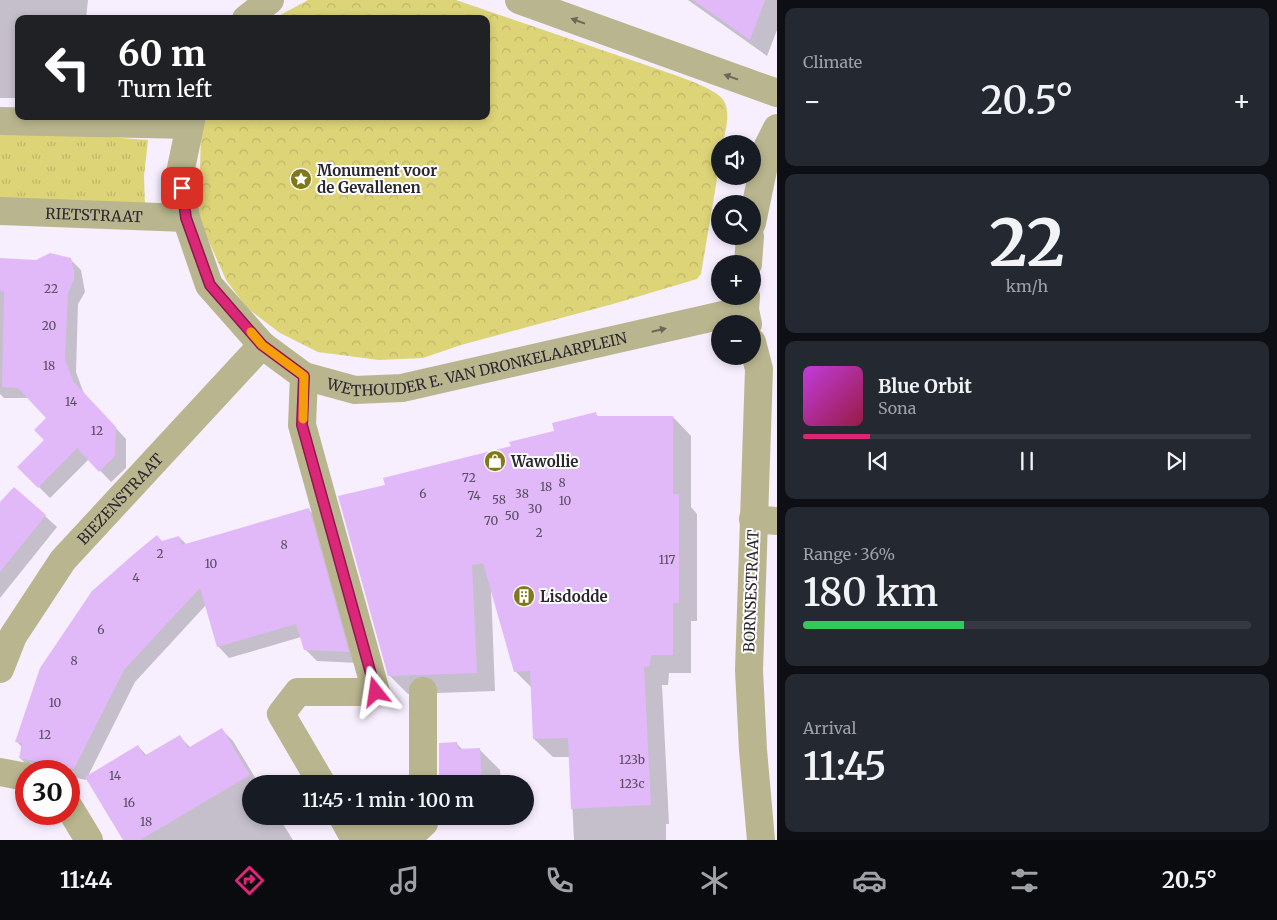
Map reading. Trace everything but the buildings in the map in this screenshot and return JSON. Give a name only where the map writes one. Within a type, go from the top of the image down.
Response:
[{"type":"street","points":[[251,15],[270,0]]},
{"type":"street","points":[[519,0],[777,93]]},
{"type":"street","points":[[0,121],[190,121]]},
{"type":"street","name":"WETHOUDER E. VAN DRONKELAARPLEIN","points":[[190,121],[180,173],[186,218],[210,285],[262,345],[304,376],[355,390],[402,388],[746,310]]},
{"type":"street","points":[[758,195],[768,146],[777,128]]},
{"type":"street","name":"RIETSTRAAT","points":[[0,211],[186,218]]},
{"type":"street","name":"BIEZENSTRAAT","points":[[0,669],[14,636],[63,560],[262,345]]},
{"type":"street","name":"BORNSESTRAAT","points":[[758,365],[765,520],[749,670],[752,750],[761,840]]},
{"type":"street","points":[[304,376],[302,425],[376,692],[298,692],[280,714],[317,775]]},
{"type":"street","points":[[423,691],[424,775]]},
{"type":"street","points":[[0,772],[15,775]]},
{"type":"street","points":[[80,825],[89,840]]},
{"type":"street","points":[[347,825],[353,836],[410,835],[422,825]]},
{"type":"green space","points":[[308,0],[456,0],[672,74],[715,92],[724,101],[726,106],[727,122],[725,135],[711,135],[711,185],[716,185],[714,195],[711,195],[711,215],[701,274],[697,279],[461,345],[423,358],[379,360],[318,352],[280,333],[247,308],[226,280],[199,219],[201,125],[203,120],[490,120],[490,15],[280,15]]},
{"type":"green space","points":[[0,132],[70,134],[148,140],[144,176],[145,208],[0,198]]},
{"type":"slow traffic","points":[[251,332],[262,345],[304,376],[303,419]]},
{"type":"place","name":"Monument voor de Gevallenen","points":[[301,179]]},
{"type":"place","name":"Wawollie","points":[[495,461]]},
{"type":"place","name":"Lisdodde","points":[[524,596]]},
{"type":"route","points":[[182,188],[186,218],[210,285],[262,345],[304,376],[302,425],[376,692]]}]
